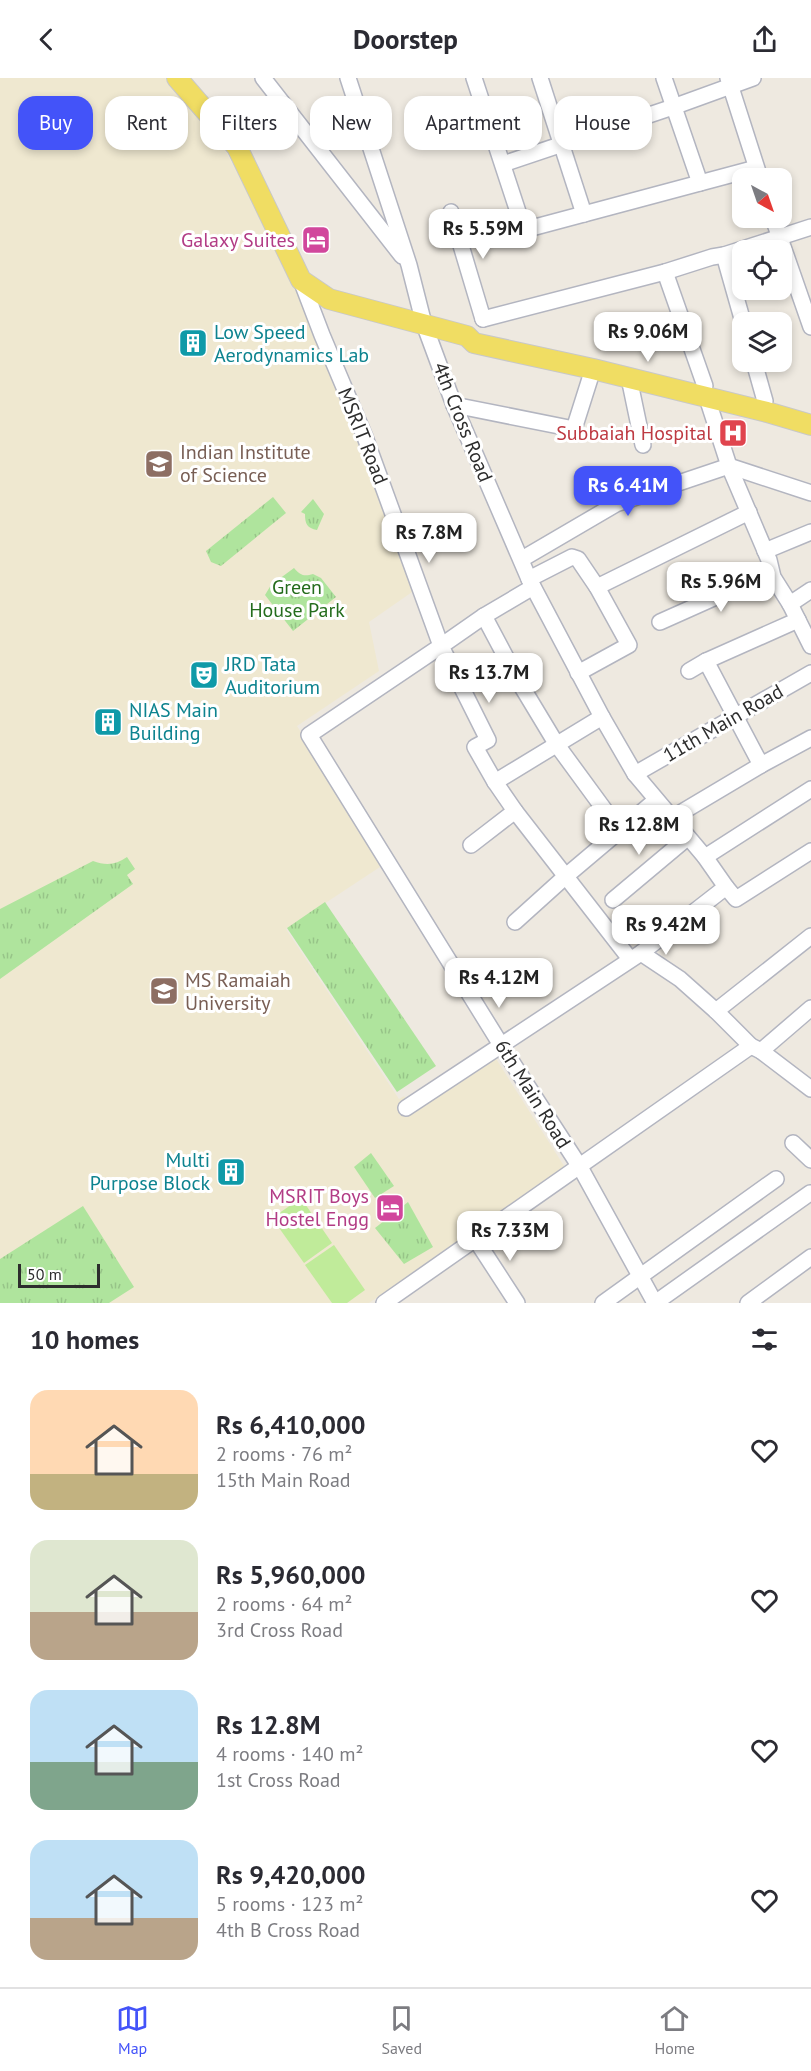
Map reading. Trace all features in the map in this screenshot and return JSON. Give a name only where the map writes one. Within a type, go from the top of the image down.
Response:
[{"type":"main road","points":[[177,78],[237,147],[301,280],[329,299],[467,336],[474,343],[629,378],[765,400],[811,414]]},
{"type":"main road","points":[[467,336],[478,332],[706,392],[811,425]]},
{"type":"street","points":[[263,78],[409,265]]},
{"type":"street","name":"4th Cross Road","points":[[348,78],[409,265],[424,324],[454,405],[531,583],[635,774],[705,858],[726,887]]},
{"type":"street","points":[[474,78],[524,230],[700,183],[732,177]]},
{"type":"street","points":[[540,78],[554,122]]},
{"type":"street","points":[[664,78],[700,183]]},
{"type":"street","points":[[652,114],[729,83],[753,78]]},
{"type":"street","points":[[729,83],[756,168]]},
{"type":"street","points":[[503,164],[554,146]]},
{"type":"street","points":[[563,150],[584,214]]},
{"type":"street","points":[[451,212],[483,319]]},
{"type":"street","points":[[467,336],[483,319],[665,272],[811,227]]},
{"type":"street","points":[[776,228],[811,327]]},
{"type":"street","points":[[724,255],[740,312]]},
{"type":"street","points":[[665,272],[729,466],[765,551],[773,577],[790,604],[811,646]]},
{"type":"street","name":"MSRIT Road","points":[[301,280],[365,437],[441,646],[488,740],[475,747],[495,782]]},
{"type":"street","points":[[318,325],[329,299]]},
{"type":"street","points":[[454,405],[574,429],[593,369]]},
{"type":"street","points":[[757,372],[765,400]]},
{"type":"street","points":[[629,378],[643,446]]},
{"type":"street","points":[[522,559],[616,504],[729,466],[811,493]]},
{"type":"street","points":[[597,587],[749,512]]},
{"type":"street","points":[[765,551],[811,532]]},
{"type":"street","points":[[441,646],[572,557],[578,559],[597,587],[629,645],[578,673]]},
{"type":"street","points":[[660,622],[754,580],[773,577]]},
{"type":"street","points":[[790,604],[811,591]]},
{"type":"street","points":[[484,616],[514,674],[557,745],[620,831]]},
{"type":"street","points":[[689,671],[706,661],[798,620]]},
{"type":"street","name":"6th Main Road","points":[[441,646],[309,735],[580,1167],[655,1303]]},
{"type":"street","points":[[706,661],[761,765]]},
{"type":"street","name":"11th Main Road","points":[[635,774],[811,673]]},
{"type":"street","points":[[602,717],[495,782],[596,917],[636,956],[680,979],[756,1049],[807,1081]]},
{"type":"street","points":[[672,819],[761,765],[811,738]]},
{"type":"street","points":[[705,858],[811,789]]},
{"type":"street","points":[[514,922],[656,800]]},
{"type":"street","points":[[471,845],[515,811]]},
{"type":"street","points":[[613,900],[687,838]]},
{"type":"street","points":[[406,1108],[636,956],[726,887],[736,899],[811,851]]},
{"type":"street","points":[[717,1011],[811,936]]},
{"type":"street","points":[[384,1303],[756,1049],[811,1008]]},
{"type":"street","points":[[793,1143],[811,1160]]},
{"type":"street","points":[[603,1303],[776,1179]]},
{"type":"street","points":[[655,1303],[810,1193]]},
{"type":"street","points":[[476,1240],[517,1303]]},
{"type":"street","points":[[748,1303],[811,1257]]},
{"type":"shaded area","points":[[0,78],[165,78],[182,96],[105,96],[105,150],[188,150],[188,103],[200,118],[200,150],[224,150],[226,152],[291,274],[315,330],[415,590],[369,622],[379,671],[297,726],[383,865],[286,929],[399,1099],[404,1096],[413,1107],[493,1054],[566,1169],[369,1303],[0,1303]]},
{"type":"shaded area","name":"Subbaiah Hospital","points":[[740,416],[747,446],[727,450],[720,420]]},
{"type":"green space","points":[[273,497],[286,513],[221,566],[211,562],[206,551]]},
{"type":"green space","points":[[313,499],[324,514],[317,530],[307,525],[305,514],[301,512]]},
{"type":"green space","name":"Green House Park","points":[[294,568],[302,575],[313,574],[321,578],[336,597],[293,631],[265,595],[271,585]]},
{"type":"green space","points":[[127,857],[135,869],[127,875],[133,884],[0,979],[0,909],[93,861],[111,864]]},
{"type":"green space","points":[[325,902],[436,1066],[397,1092],[287,928]]},
{"type":"green space","points":[[371,1153],[394,1186],[375,1198],[354,1167]]},
{"type":"green space","points":[[301,1198],[332,1243],[304,1263],[272,1218]]},
{"type":"green space","points":[[408,1202],[433,1247],[404,1264],[375,1228]]},
{"type":"green space","points":[[83,1206],[134,1287],[109,1303],[0,1303],[0,1259]]},
{"type":"green space","points":[[334,1245],[365,1290],[347,1303],[332,1303],[305,1265]]},
{"type":"place","name":"Galaxy Suites","points":[[316,240]]},
{"type":"place","name":"Low Speed Aerodynamics Lab","points":[[193,343]]},
{"type":"place","name":"Subbaiah Hospital","points":[[733,433]]},
{"type":"place","name":"Indian Institute of Science","points":[[159,464]]},
{"type":"place","name":"JRD Tata Auditorium","points":[[204,675]]},
{"type":"place","name":"NIAS Main Building","points":[[108,722]]},
{"type":"place","name":"MS Ramaiah University","points":[[164,991]]},
{"type":"place","name":"Multi Purpose Block","points":[[231,1172]]},
{"type":"place","name":"MSRIT Boys Hostel Engg","points":[[390,1208]]}]
